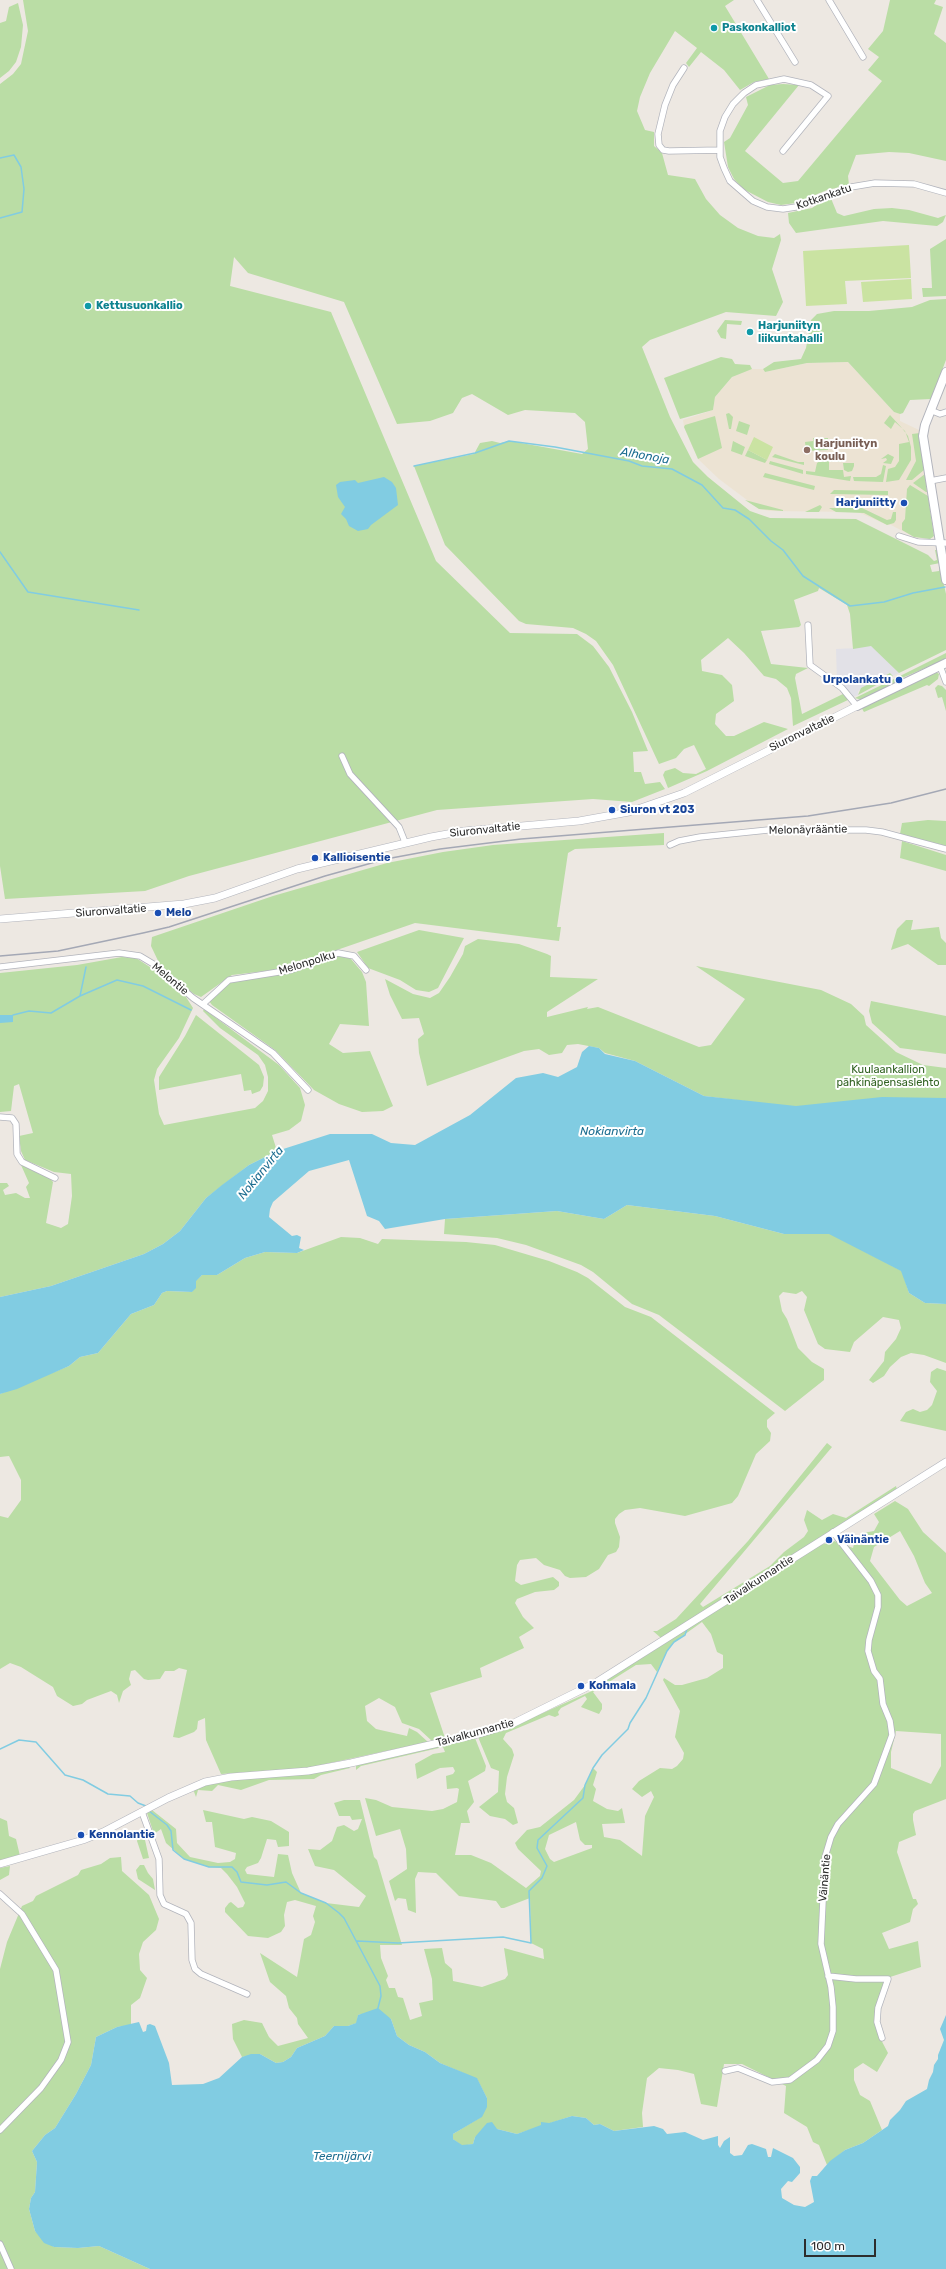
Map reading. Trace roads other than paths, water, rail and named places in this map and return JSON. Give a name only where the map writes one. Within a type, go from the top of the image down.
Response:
[{"type":"main road","points":[[946,372],[930,410],[923,436],[930,481],[943,544],[946,580]]},
{"type":"main road","name":"Siuronvaltatie","points":[[857,706],[943,665]]},
{"type":"street","points":[[757,0],[794,62]]},
{"type":"street","points":[[828,0],[862,57]]},
{"type":"street","points":[[684,68],[673,85],[665,105],[658,134],[659,145],[663,150],[669,151],[720,150]]},
{"type":"street","name":"Kotkankatu","points":[[783,151],[828,96],[811,85],[784,79],[756,85],[732,104],[720,131],[720,157],[730,181],[753,201],[766,207],[783,209],[796,208],[851,187],[875,183],[914,184],[946,193]]},
{"type":"street","points":[[930,410],[940,414],[946,412]]},
{"type":"street","points":[[930,481],[946,478]]},
{"type":"street","points":[[899,536],[918,542],[943,544]]},
{"type":"street","points":[[808,625],[810,665],[842,688],[857,706]]},
{"type":"street","points":[[943,665],[946,682]]},
{"type":"street","name":"Siuronvaltatie","points":[[0,919],[184,904],[215,898],[297,869],[405,842],[464,832],[579,821],[614,815],[647,806],[684,793],[857,706]]},
{"type":"street","points":[[342,756],[350,774],[399,827],[405,842]]},
{"type":"street","name":"Melonäyrääntie","points":[[670,846],[678,841],[700,837],[768,830],[859,830],[882,832],[946,850]]},
{"type":"street","name":"Melontie","points":[[0,967],[119,953],[140,956],[155,965],[193,998],[273,1053],[308,1090]]},
{"type":"street","name":"Melonpolku","points":[[203,1004],[229,980],[291,970],[338,953],[354,956],[366,970]]},
{"type":"street","points":[[0,1117],[12,1118],[16,1124],[17,1154],[22,1162],[55,1178]]},
{"type":"street","name":"Taivalkunnantie","points":[[0,1864],[83,1840],[168,1798],[205,1782],[231,1777],[302,1771],[352,1763],[482,1733],[512,1724],[604,1678],[946,1462]]},
{"type":"street","name":"Väinäntie","points":[[725,2071],[738,2068],[772,2082],[780,2083],[796,2077],[817,2060],[828,2046],[833,2031],[831,1987],[821,1944],[825,1857],[831,1837],[838,1824],[874,1784],[892,1735],[890,1721],[883,1704],[880,1679],[872,1666],[868,1651],[869,1640],[878,1607],[878,1595],[871,1581],[833,1532]]},
{"type":"street","points":[[142,1812],[159,1858],[160,1895],[164,1904],[186,1914],[191,1923],[192,1960],[195,1969],[201,1974],[247,1994]]},
{"type":"street","points":[[0,1894],[22,1914],[56,1970],[68,2042],[61,2060],[41,2088],[0,2130]]},
{"type":"street","points":[[828,1976],[856,1979],[888,1979],[878,2008],[877,2022],[882,2038]]},
{"type":"street","points":[[0,2244],[11,2269]]},
{"type":"water","points":[[384,477],[392,482],[396,488],[398,505],[371,525],[368,529],[358,531],[349,526],[346,519],[341,514],[345,507],[338,497],[336,485],[340,482],[355,480],[358,483]]},
{"type":"water","points":[[0,1015],[13,1015],[13,1022],[0,1023]]},
{"type":"water","name":"Nokianvirta","points":[[589,1046],[599,1048],[605,1054],[635,1061],[704,1096],[796,1106],[882,1097],[946,1098],[946,1304],[925,1303],[909,1293],[901,1271],[829,1234],[784,1234],[715,1216],[627,1205],[604,1219],[557,1211],[445,1219],[385,1229],[379,1221],[367,1216],[349,1160],[309,1171],[273,1202],[269,1217],[292,1236],[297,1235],[301,1237],[299,1248],[304,1250],[297,1253],[265,1252],[245,1258],[217,1275],[202,1275],[196,1281],[196,1288],[192,1292],[167,1291],[162,1293],[154,1305],[131,1314],[98,1353],[80,1357],[69,1366],[17,1389],[0,1394],[0,1297],[51,1286],[144,1254],[163,1244],[180,1231],[206,1198],[249,1165],[277,1151],[330,1134],[372,1134],[391,1143],[415,1145],[470,1115],[516,1078],[543,1073],[558,1077],[577,1067],[582,1052]]},
{"type":"water","name":"Teernijärvi","points":[[378,2008],[391,2019],[397,2036],[409,2045],[425,2052],[440,2063],[477,2078],[487,2098],[487,2107],[482,2117],[453,2134],[453,2139],[462,2145],[473,2144],[475,2137],[487,2123],[492,2122],[497,2129],[517,2134],[541,2125],[541,2122],[549,2123],[572,2116],[586,2118],[594,2125],[600,2124],[614,2131],[654,2126],[663,2129],[667,2134],[685,2132],[703,2140],[718,2136],[718,2145],[720,2148],[724,2141],[730,2137],[730,2153],[734,2156],[742,2155],[748,2145],[752,2144],[766,2149],[768,2157],[771,2157],[773,2148],[793,2158],[800,2167],[800,2173],[792,2182],[788,2181],[781,2189],[782,2198],[794,2205],[805,2207],[814,2202],[810,2181],[812,2176],[817,2176],[830,2161],[845,2150],[863,2143],[888,2126],[890,2120],[900,2110],[906,2101],[927,2089],[934,2065],[938,2059],[938,2055],[944,2040],[940,2029],[946,2015],[946,2269],[150,2269],[99,2246],[78,2248],[54,2247],[44,2243],[35,2231],[29,2209],[31,2198],[35,2192],[37,2162],[32,2151],[45,2135],[55,2128],[76,2094],[91,2065],[96,2037],[117,2027],[139,2022],[143,2032],[146,2031],[147,2025],[150,2024],[155,2026],[169,2063],[172,2085],[203,2084],[219,2078],[242,2057],[251,2054],[260,2054],[276,2063],[283,2062],[291,2057],[297,2048],[325,2036],[334,2026],[348,2026],[356,2023],[358,2015]]},
{"type":"waterway","points":[[0,158],[14,155],[21,167],[24,189],[22,212],[0,218]]},
{"type":"waterway","name":"Alhonoja","points":[[414,466],[475,453],[509,441],[555,447],[629,461],[642,466],[672,469],[702,485],[723,508],[735,510],[749,519],[771,541],[783,550],[803,576],[850,606],[884,602],[913,593],[945,587]]},
{"type":"waterway","points":[[0,552],[28,592],[139,610]]},
{"type":"waterway","points":[[13,1015],[29,1011],[51,1013],[80,996],[86,967]]},
{"type":"waterway","points":[[80,996],[117,980],[143,986],[191,1010]]},
{"type":"waterway","points":[[357,1941],[398,1943],[503,1937],[531,1943],[529,1891],[542,1878],[547,1866],[537,1848],[538,1840],[583,1798],[585,1785],[593,1768],[602,1755],[628,1729],[630,1723],[646,1698],[667,1651],[674,1642],[685,1635],[687,1629]]},
{"type":"waterway","points":[[0,1749],[19,1740],[36,1742],[65,1775],[83,1780],[108,1794],[130,1796],[138,1803],[146,1806]]},
{"type":"waterway","points":[[149,1811],[167,1825],[171,1831],[173,1850],[184,1859],[209,1867],[232,1867],[237,1872],[241,1882],[267,1885],[286,1882],[301,1893],[326,1903],[339,1913],[344,1918],[380,1986],[381,1996],[378,2008]]},
{"type":"railway","points":[[0,956],[58,951],[169,927],[325,876],[386,859],[440,849],[521,839],[808,816],[891,803],[946,789]]},
{"type":"place","name":"Paskonkalliot","points":[[714,28]]},
{"type":"place","name":"Kettusuonkallio","points":[[88,306]]},
{"type":"place","name":"Harjuniityn liikuntahalli","points":[[750,332]]},
{"type":"place","name":"Harjuniityn koulu","points":[[807,450]]},
{"type":"place","name":"Harjuniitty","points":[[904,503]]},
{"type":"place","name":"Urpolankatu","points":[[899,680]]},
{"type":"place","name":"Siuron vt 203","points":[[612,810]]},
{"type":"place","name":"Kallioisentie","points":[[315,858]]},
{"type":"place","name":"Melo","points":[[158,913]]},
{"type":"place","name":"Väinäntie","points":[[829,1540]]},
{"type":"place","name":"Kohmala","points":[[581,1686]]},
{"type":"place","name":"Kennolantie","points":[[81,1835]]},
{"type":"park label","name":"Kuulaankallion pähkinäpensaslehto","points":[[888,1076]]}]
